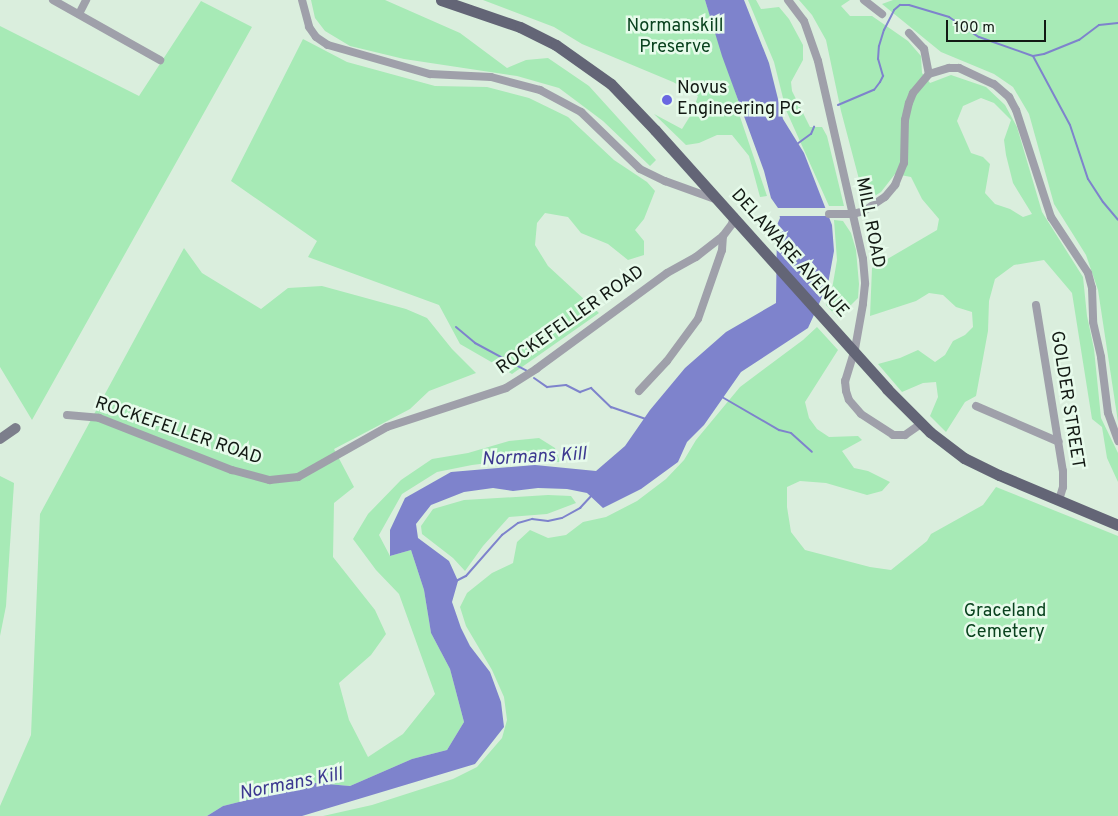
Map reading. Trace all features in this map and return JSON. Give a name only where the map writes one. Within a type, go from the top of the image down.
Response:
[{"type":"main road","name":"DELAWARE AVENUE","points":[[441,0],[520,27],[556,45],[611,84],[655,130],[887,390],[946,446],[974,463],[1118,525]]},
{"type":"street","points":[[53,0],[160,60]]},
{"type":"street","points":[[79,14],[86,0]]},
{"type":"street","name":"ROCKEFELLER ROAD","points":[[67,415],[98,418],[242,473],[277,481],[298,477],[387,427],[506,388],[536,370],[663,276],[696,257],[723,236],[732,224],[733,212],[727,205],[652,175],[625,156],[582,112],[540,90],[491,77],[430,74],[328,45],[316,37],[309,27],[302,0]]},
{"type":"street","name":"MILL ROAD","points":[[788,0],[804,22],[811,36],[863,259],[865,284],[855,350],[845,381],[846,391],[849,400],[861,414],[893,436],[905,435],[921,424]]},
{"type":"street","points":[[864,0],[882,14]]},
{"type":"street","points":[[909,33],[924,49],[929,74]]},
{"type":"street","points":[[829,214],[853,214],[876,204],[891,191],[899,179],[904,163],[905,120],[909,103],[913,93],[929,74],[949,68],[959,68],[994,84],[1012,102],[1028,141],[1051,217],[1088,273],[1093,322],[1101,357],[1107,407],[1118,441]]},
{"type":"street","points":[[639,391],[667,361],[698,319],[722,250],[723,236]]},
{"type":"street","name":"GOLDER STREET","points":[[1036,305],[1064,479],[1058,500]]},
{"type":"street","points":[[976,406],[1059,442]]},
{"type":"street","points":[[0,439],[16,428]]},
{"type":"green space","points":[[311,0],[385,0],[460,33],[507,68],[526,60],[548,58],[589,86],[656,160],[650,166],[603,121],[559,88],[517,76],[404,59],[350,46],[325,31],[315,18]]},
{"type":"green space","name":"Normanskill Preserve","points":[[483,0],[705,0],[741,109],[737,108],[767,196],[760,197],[749,156],[732,135],[717,135],[699,143],[686,145],[654,114],[682,129],[692,113],[698,96],[673,82],[582,44],[554,27]]},
{"type":"green space","points":[[748,0],[756,0],[761,9],[779,7],[789,19],[803,45],[803,60],[791,82],[792,91],[810,127],[822,127],[827,136],[844,206],[829,206],[786,110],[774,62]]},
{"type":"green space","points":[[799,0],[850,0],[841,6],[850,16],[872,16],[908,41],[921,56],[922,73],[930,83],[951,75],[986,87],[1005,105],[1017,127],[1042,212],[1083,277],[1087,316],[1094,349],[1101,418],[1118,453],[1118,482],[1107,458],[1102,427],[1092,419],[1072,293],[1044,260],[1014,265],[995,279],[989,301],[988,331],[976,396],[965,402],[946,432],[930,416],[938,397],[936,382],[923,383],[902,392],[878,364],[900,358],[918,350],[935,362],[945,355],[953,341],[965,335],[973,327],[972,312],[956,307],[943,295],[929,293],[916,301],[870,316],[872,268],[937,230],[939,219],[922,199],[911,177],[895,174],[881,192],[865,202],[841,111],[826,40],[812,15]],"holes":[[[981,98],[994,103],[1011,120],[1004,140],[1013,183],[1032,214],[1023,217],[1010,209],[995,204],[985,193],[990,164],[983,157],[971,153],[957,121],[963,106]]]},
{"type":"green space","points":[[893,0],[1118,0],[1118,422],[1098,290],[1086,255],[1054,204],[1029,114],[1013,87],[994,74],[941,52],[882,4]]},
{"type":"green space","points":[[201,1],[252,27],[32,420],[0,367],[0,26],[139,96]]},
{"type":"green space","points":[[303,39],[347,62],[435,86],[487,87],[529,98],[568,117],[614,160],[647,182],[655,191],[644,219],[635,230],[644,241],[644,255],[628,260],[608,244],[581,233],[568,217],[545,213],[537,223],[535,245],[548,266],[599,313],[512,374],[460,344],[439,305],[308,257],[317,241],[231,181]]},
{"type":"green space","points":[[834,220],[843,221],[851,233],[856,250],[859,284],[858,298],[838,318],[826,305],[832,289],[837,260]]},
{"type":"green space","points":[[184,248],[202,273],[261,309],[288,288],[322,286],[406,309],[427,318],[452,349],[476,373],[429,391],[410,409],[334,449],[354,487],[334,503],[333,557],[375,610],[386,634],[371,655],[339,683],[349,720],[368,757],[403,734],[435,694],[399,594],[376,570],[353,539],[368,514],[401,480],[432,459],[468,453],[509,441],[539,438],[555,448],[560,462],[512,460],[437,472],[402,494],[379,535],[390,556],[411,550],[424,590],[431,633],[450,669],[464,722],[447,750],[412,759],[350,786],[315,783],[223,806],[207,816],[0,816],[0,806],[31,735],[40,514]]},
{"type":"green space","name":"Graceland Cemetery","points":[[817,327],[838,350],[805,402],[809,418],[817,429],[829,437],[858,436],[862,440],[842,451],[854,468],[868,471],[890,482],[882,491],[867,495],[826,483],[800,481],[787,487],[787,507],[791,532],[805,550],[870,567],[891,570],[927,541],[931,534],[983,505],[996,487],[1118,536],[1118,816],[323,816],[372,805],[453,779],[477,767],[502,738],[507,720],[504,697],[492,670],[466,626],[460,607],[467,593],[492,573],[513,563],[517,542],[530,530],[548,538],[566,535],[583,522],[606,517],[637,501],[666,479],[684,460],[696,440],[740,387],[803,340]]},
{"type":"green space","points":[[0,476],[14,483],[6,606],[0,636]]},
{"type":"green space","points":[[548,495],[571,496],[576,503],[547,514],[509,517],[483,546],[465,571],[453,558],[422,534],[421,526],[433,509],[464,500]]},
{"type":"water","points":[[705,0],[744,0],[769,63],[783,119],[804,153],[832,225],[834,251],[828,284],[808,328],[741,372],[704,425],[687,442],[678,462],[641,489],[603,508],[587,493],[567,489],[538,488],[513,491],[493,488],[464,492],[431,505],[416,524],[418,538],[449,561],[458,581],[452,602],[461,628],[470,646],[490,672],[501,702],[504,727],[475,764],[302,816],[207,816],[223,806],[315,783],[350,786],[412,759],[447,750],[464,722],[450,669],[431,633],[424,590],[411,550],[390,556],[390,530],[405,498],[451,472],[535,465],[596,471],[625,446],[650,410],[685,368],[726,332],[776,303],[777,225],[780,218],[778,208],[771,198],[764,171],[722,56]]},
{"type":"pier","points":[[778,208],[828,208],[828,216],[778,216]]},
{"type":"waterway","points":[[838,105],[874,90],[880,82],[883,76],[878,59],[879,46],[884,30],[894,10],[900,5],[909,5],[949,17],[979,37],[1033,56],[1044,54],[1079,40],[1099,25],[1118,23]]},
{"type":"waterway","points":[[1033,56],[1070,125],[1088,179],[1118,220]]},
{"type":"waterway","points":[[797,144],[811,134],[814,127]]},
{"type":"waterway","points":[[456,327],[475,343],[527,371]]},
{"type":"waterway","points":[[534,378],[547,387],[566,385],[580,392],[591,388],[611,407],[645,419]]},
{"type":"waterway","points":[[722,397],[779,430],[791,433],[812,452]]},
{"type":"waterway","points":[[456,581],[466,576],[502,535],[518,523],[532,519],[548,521],[562,518],[580,508],[591,496]]},
{"type":"place","name":"Novus Engineering PC","points":[[667,100]]},
{"type":"water label","name":"Normans Kill","points":[[534,458]]},
{"type":"water label","name":"Normans Kill","points":[[291,785]]}]
